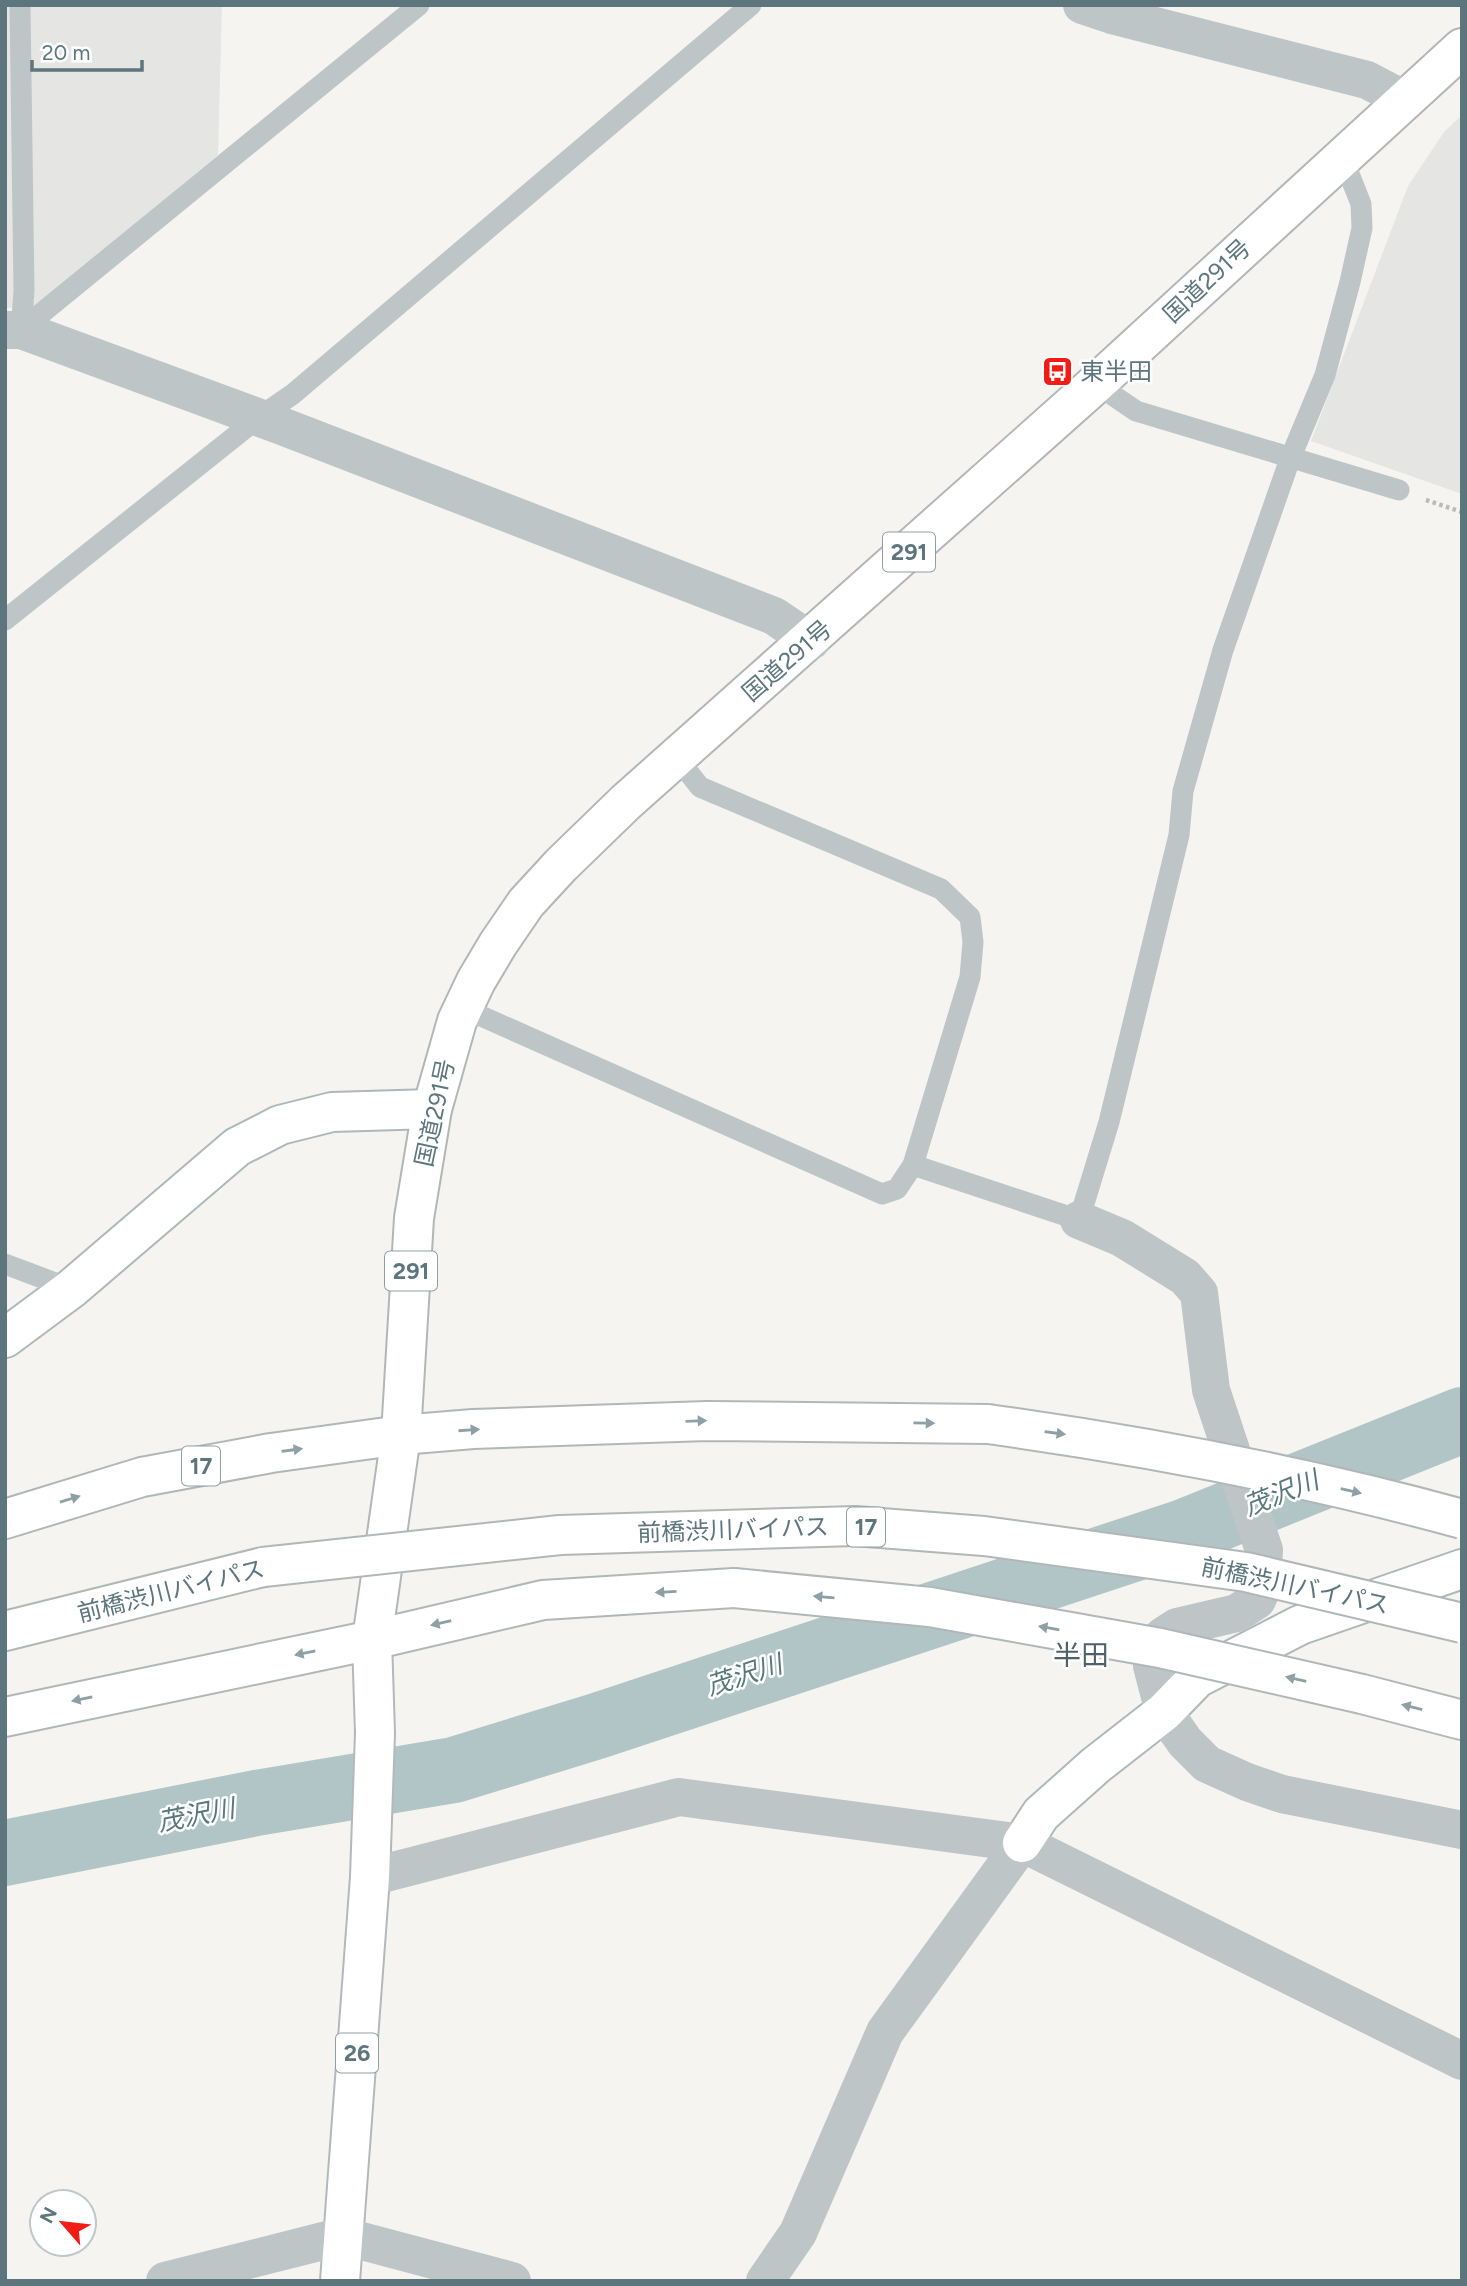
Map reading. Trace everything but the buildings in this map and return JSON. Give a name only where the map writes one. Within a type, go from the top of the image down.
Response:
[{"type":"main road","name":"国道291号","points":[[372,1640],[401,1435],[414,1218],[432,1109],[457,1021],[498,944],[526,903],[561,865],[677,758],[1100,380],[1462,48]]},
{"type":"main road","points":[[5,1338],[71,1289],[237,1147],[280,1125],[332,1112],[432,1109]]},
{"type":"main road","name":"17","points":[[5,1519],[142,1477],[271,1453],[401,1435],[473,1429],[707,1421],[988,1424],[1091,1438],[1225,1462],[1462,1519]]},
{"type":"main road","name":"前橋渋川バイパス","points":[[5,1632],[263,1567],[560,1535],[855,1527],[984,1536],[1246,1572],[1462,1623]]},
{"type":"main road","points":[[1021,1843],[1041,1814],[1096,1765],[1164,1712],[1197,1678],[1300,1625],[1462,1569]]},
{"type":"main road","points":[[5,1717],[372,1640],[543,1600],[734,1588],[930,1607],[1160,1648],[1362,1694],[1462,1720]]},
{"type":"main road","name":"26","points":[[340,2281],[370,1877],[375,1733],[372,1640]]},
{"type":"street","points":[[1082,5],[1367,80],[1405,100]]},
{"type":"street","points":[[10,334],[258,418],[774,616],[811,640]]},
{"type":"street","points":[[1079,1220],[1122,1238],[1185,1277],[1199,1293],[1211,1390],[1264,1550],[1262,1589],[1257,1600],[1237,1612],[1177,1627],[1163,1636],[1152,1666],[1164,1712],[1185,1742],[1208,1764],[1247,1782],[1282,1794],[1462,1830]]},
{"type":"street","points":[[370,1877],[679,1797],[1021,1843],[1462,2061]]},
{"type":"street","points":[[765,2281],[798,2233],[885,2032],[1021,1843]]},
{"type":"street","points":[[165,2281],[343,2236],[512,2281]]},
{"type":"lane","points":[[10,334],[24,291],[20,5]]},
{"type":"lane","points":[[10,334],[419,5]]},
{"type":"lane","points":[[5,620],[258,418],[293,394],[751,5]]},
{"type":"lane","points":[[913,1165],[1079,1220],[1116,1096],[1179,835],[1183,791],[1223,650],[1290,459],[1325,375],[1350,282],[1362,228],[1361,204],[1342,156]]},
{"type":"lane","points":[[1100,380],[1114,396],[1136,411],[1399,490]]},
{"type":"lane","points":[[463,1008],[882,1194],[897,1189],[913,1165],[970,977],[973,942],[970,917],[941,889],[700,788],[677,758]]},
{"type":"lane","points":[[5,1264],[71,1289]]},
{"type":"path","points":[[1399,490],[1462,512]]},
{"type":"shaded area","points":[[5,5],[222,5],[218,155],[34,307],[5,308]]},
{"type":"shaded area","points":[[1462,115],[1462,494],[1311,441],[1408,186],[1444,132]]},
{"type":"waterway","name":"茂沢川","points":[[5,1853],[256,1803],[454,1770],[597,1726],[1184,1532],[1462,1420]]},
{"type":"place","name":"東半田","points":[[1057,372]]},
{"type":"district","name":"半田","points":[[1081,1655]]}]
